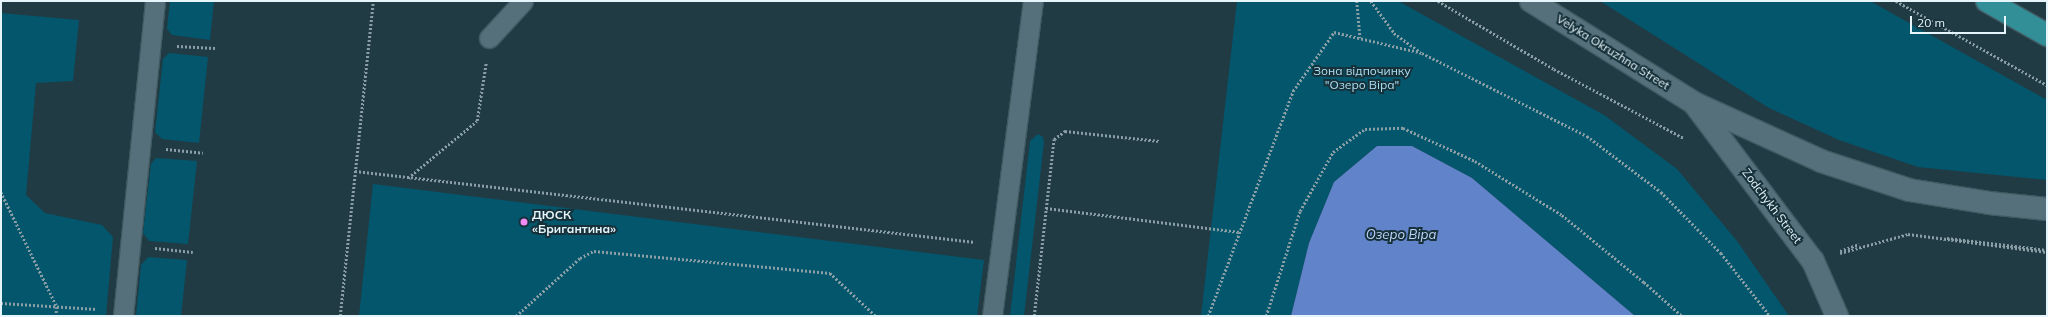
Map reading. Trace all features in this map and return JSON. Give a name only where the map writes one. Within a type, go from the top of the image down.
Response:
[{"type":"highway","points":[[1987,1],[2047,35]]},
{"type":"main road","name":"Velyka Okruzhna Street","points":[[1532,1],[1694,103]]},
{"type":"main road","points":[[1694,103],[1821,161],[1909,190],[1990,203],[2047,209]]},
{"type":"main road","name":"Zodchykh Street","points":[[1694,103],[1813,262],[1837,316]]},
{"type":"lane","points":[[123,313],[154,1]]},
{"type":"lane","points":[[489,38],[523,1]]},
{"type":"lane","points":[[992,316],[1033,1]]},
{"type":"path","points":[[340,316],[373,1]]},
{"type":"path","points":[[1357,1],[1360,39]]},
{"type":"path","points":[[1371,1],[1394,33],[1422,53],[1587,136],[1661,192],[1721,253],[1770,316]]},
{"type":"path","points":[[1438,1],[1554,69],[1687,140]]},
{"type":"path","points":[[1896,1],[2047,85]]},
{"type":"path","points":[[1208,316],[1293,90],[1334,32],[1422,53]]},
{"type":"path","points":[[408,178],[477,121],[489,38]]},
{"type":"path","points":[[150,44],[215,48]]},
{"type":"path","points":[[1266,316],[1300,211],[1333,152],[1364,129],[1403,128],[1475,161],[1562,215],[1644,282],[1682,316]]},
{"type":"path","points":[[1034,316],[1054,139],[1065,131],[1158,141]]},
{"type":"path","points":[[140,146],[204,153]]},
{"type":"path","points":[[355,171],[1001,246]]},
{"type":"path","points":[[1,192],[57,307],[56,316]]},
{"type":"path","points":[[1046,208],[1240,232]]},
{"type":"path","points":[[1813,262],[1855,245],[1907,232],[2047,251]]},
{"type":"path","points":[[130,246],[193,252]]},
{"type":"path","points":[[516,316],[580,258],[594,251],[830,272],[876,316]]},
{"type":"path","points":[[1,303],[123,313]]},
{"type":"green space","points":[[170,1],[214,1],[210,40],[172,35],[167,29]]},
{"type":"green space","name":"Зона відпочинку \"Озеро Віра\"","points":[[1237,1],[1398,1],[1604,115],[1677,169],[1737,241],[1789,316],[1635,316],[1472,178],[1412,146],[1377,146],[1334,182],[1309,243],[1291,316],[1201,316]]},
{"type":"green space","points":[[1600,1],[1870,1],[2047,100],[2047,180],[1918,167],[1839,140],[1769,108]]},
{"type":"green space","points":[[1,13],[79,20],[73,81],[36,83],[26,195],[45,213],[102,225],[113,237],[106,316],[1,316]]},
{"type":"green space","points":[[169,53],[208,57],[199,143],[162,139],[155,132],[163,59]]},
{"type":"green space","points":[[1038,134],[1043,137],[1044,142],[1024,316],[1010,316],[1030,141]]},
{"type":"green space","points":[[156,158],[197,161],[188,244],[149,241],[143,233],[151,164]]},
{"type":"green space","name":"ДЮСК «Бригантина»","points":[[373,184],[984,260],[977,316],[359,316]]},
{"type":"green space","points":[[148,257],[187,260],[181,316],[136,316],[141,265]]},
{"type":"water","name":"Озеро Віра","points":[[1377,146],[1412,146],[1472,178],[1635,316],[1291,316],[1309,243],[1334,182]]},
{"type":"place","name":"ДЮСК «Бригантина»","points":[[524,222]]}]
